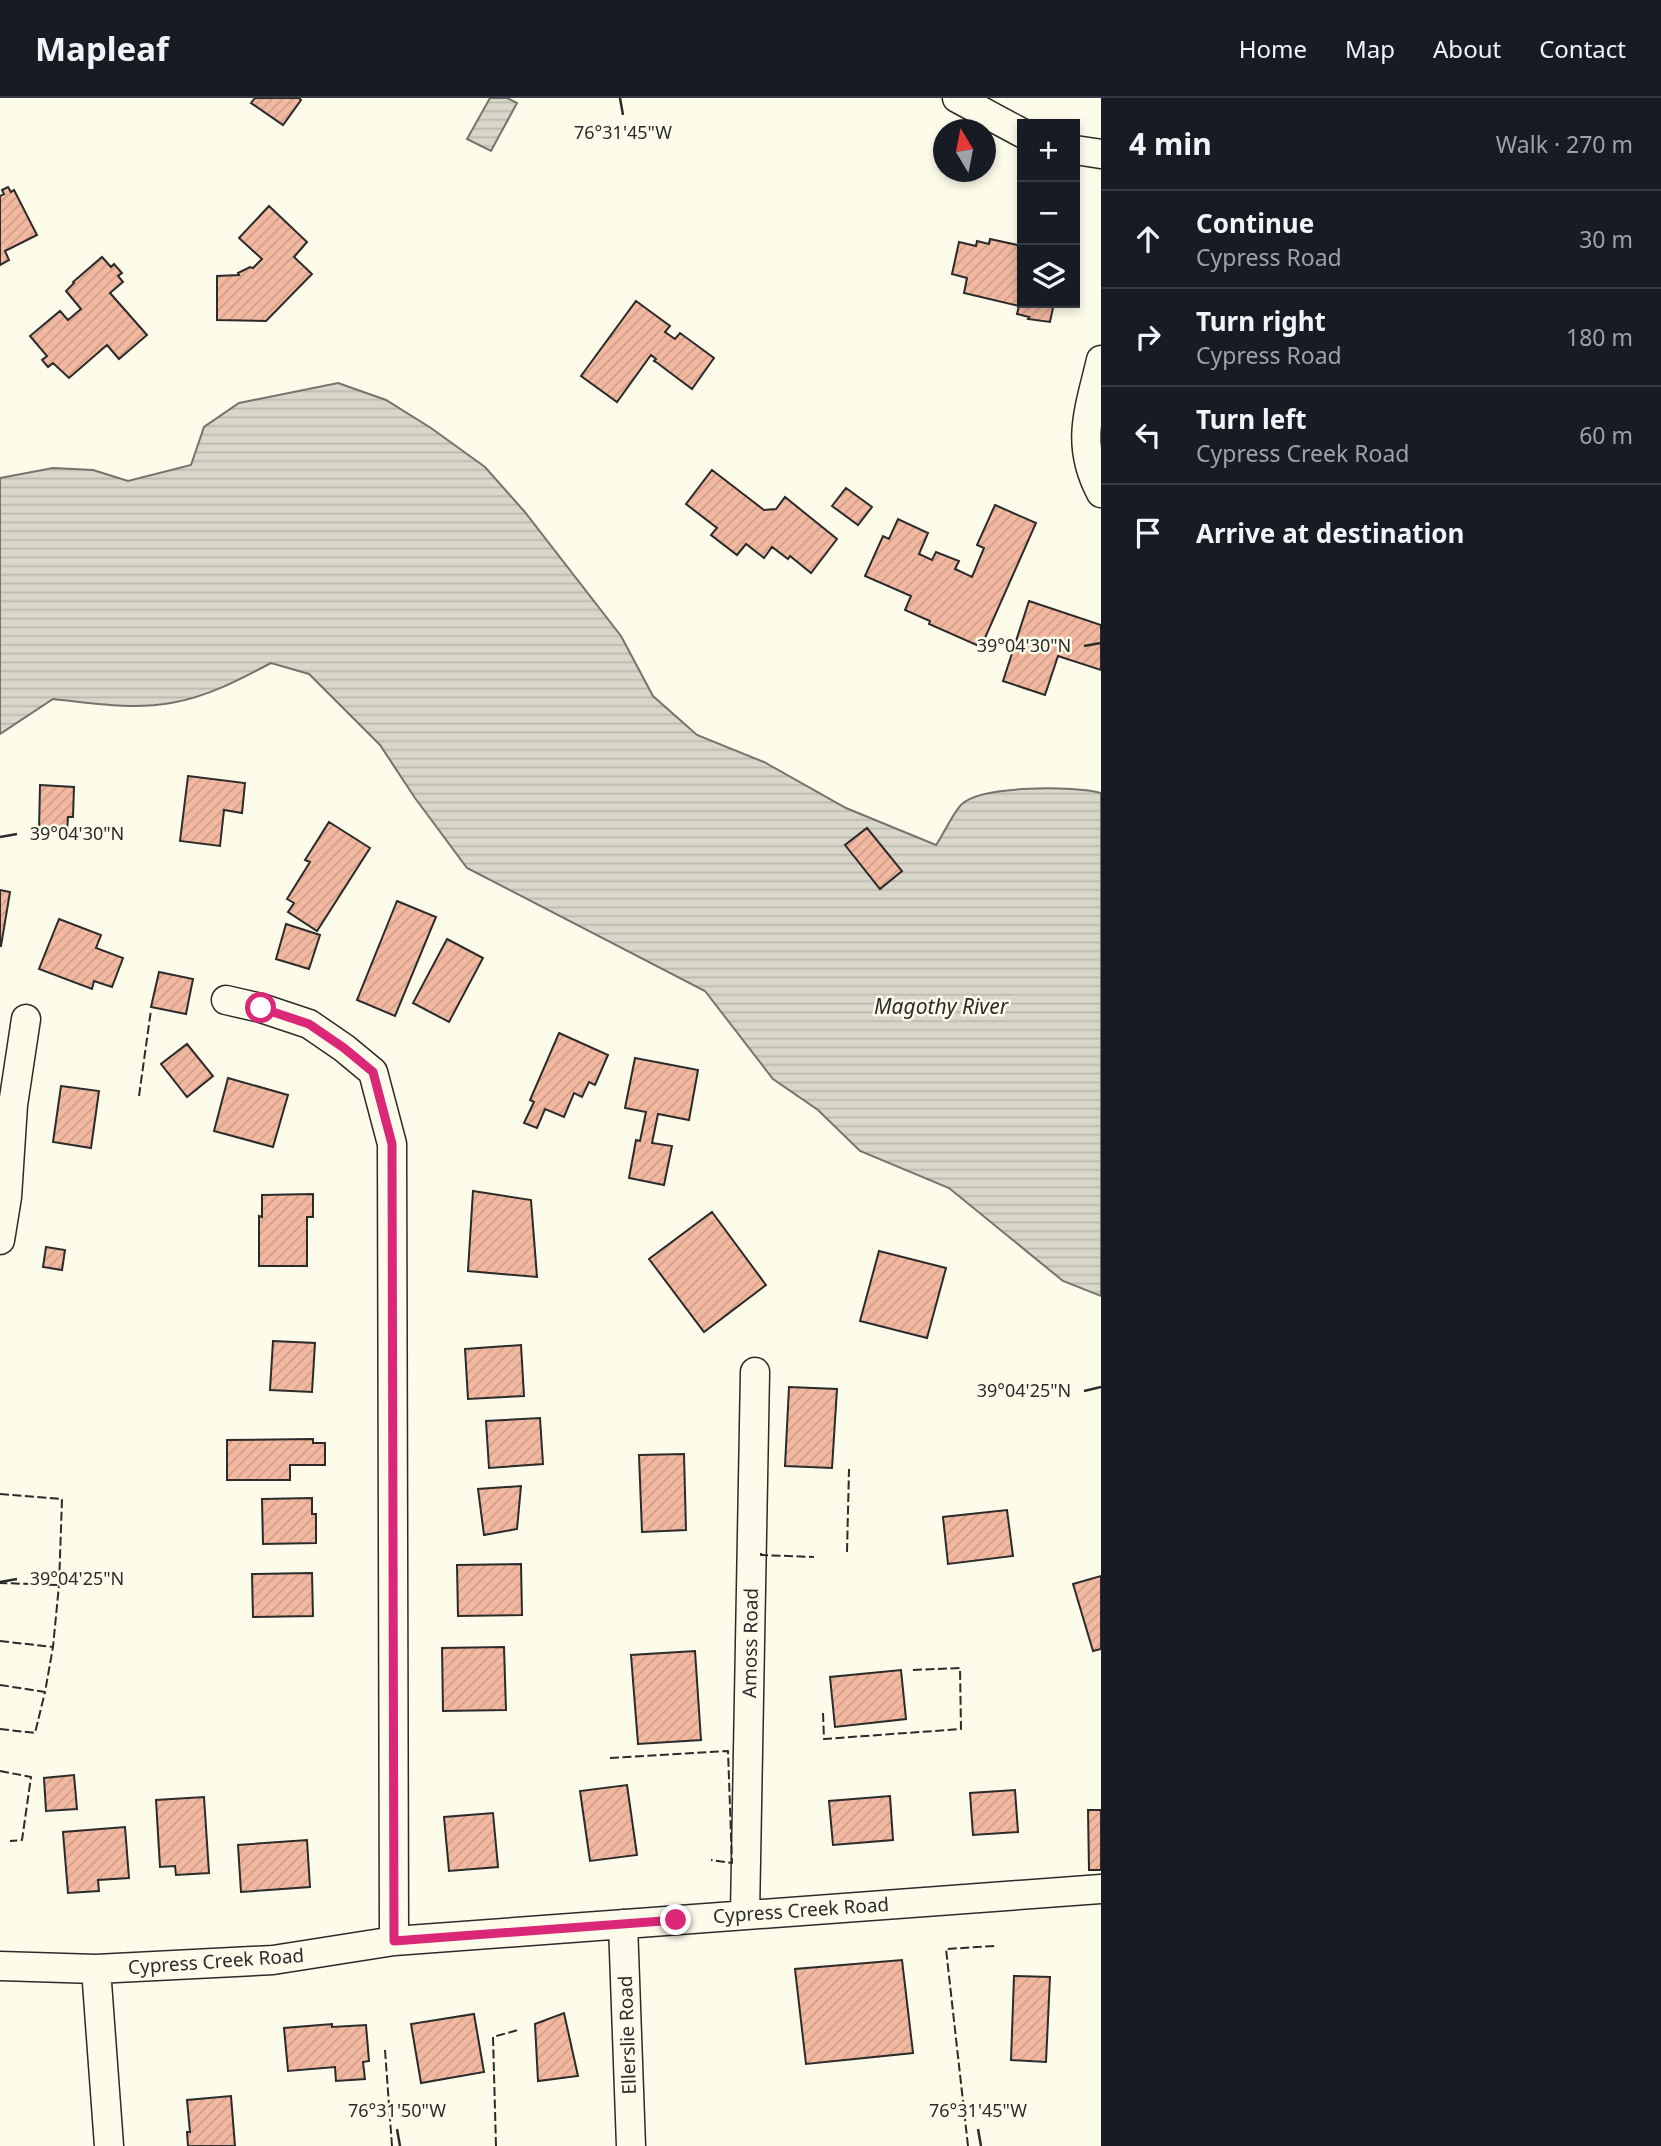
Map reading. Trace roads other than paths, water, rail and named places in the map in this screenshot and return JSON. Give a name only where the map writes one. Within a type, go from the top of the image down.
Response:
[{"type":"street","points":[[957,98],[1017,130]]},
{"type":"street","points":[[1080,151],[1101,154]]},
{"type":"street","points":[[1101,360],[1086,426],[1086,453],[1101,493]]},
{"type":"street","points":[[226,1000],[309,1024],[373,1072],[392,1144],[394,1941]]},
{"type":"street","points":[[0,1240],[7,1197],[13,1105],[26,1019]]},
{"type":"street","name":"Amoss Road","points":[[745,1914],[755,1373]]},
{"type":"street","name":"Cypress Creek Road","points":[[0,1966],[96,1969],[273,1960],[394,1941],[1101,1889]]},
{"type":"street","name":"Ellerslie Road","points":[[624,1924],[631,2146]]},
{"type":"street","points":[[96,1969],[109,2146]]},
{"type":"water","points":[[490,98],[507,98],[517,103],[491,151],[467,139]]},
{"type":"water","name":"Magothy River","points":[[338,383],[386,400],[485,467],[524,511],[621,636],[653,696],[697,735],[764,762],[846,808],[936,845],[962,804],[988,793],[1051,788],[1101,793],[1101,1296],[1063,1281],[949,1188],[860,1151],[818,1110],[773,1079],[705,991],[467,868],[380,745],[309,674],[271,663],[210,692],[156,705],[112,705],[53,699],[0,734],[0,478],[53,468],[93,470],[128,481],[191,465],[204,427],[239,403]]}]
